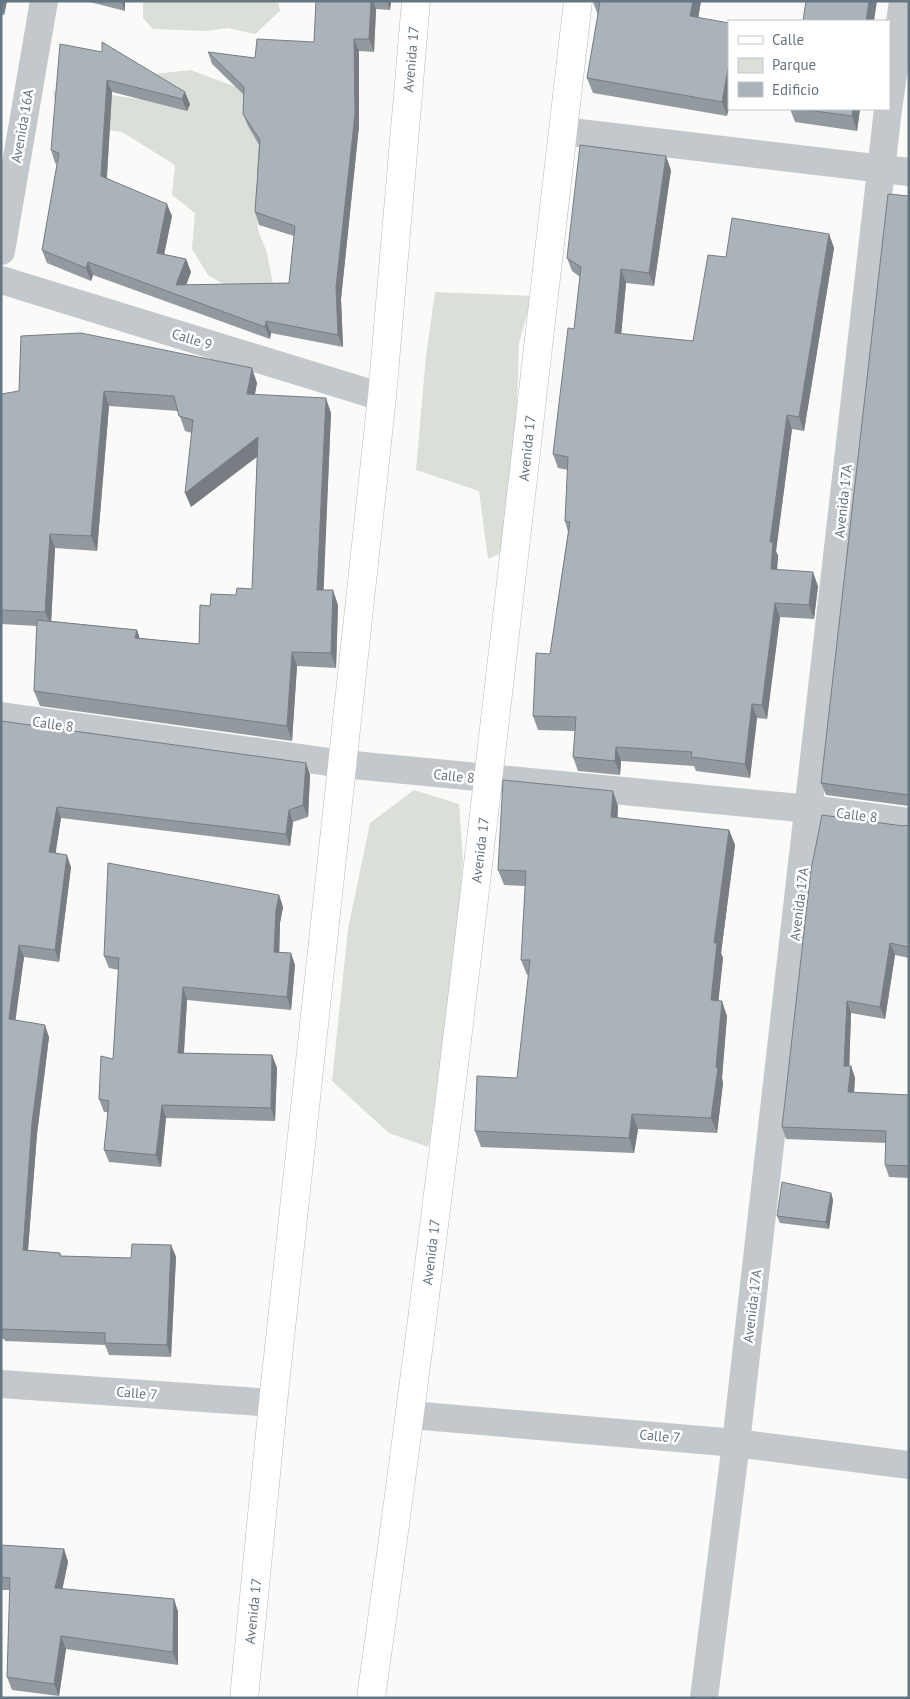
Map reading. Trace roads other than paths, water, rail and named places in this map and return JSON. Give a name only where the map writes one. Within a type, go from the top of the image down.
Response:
[{"type":"main road","name":"Avenida 17","points":[[244,1698],[273,1403],[382,397],[416,1]]},
{"type":"main road","name":"Avenida 17","points":[[371,1698],[411,1415],[489,779],[578,1]]},
{"type":"street","name":"Avenida 16A","points":[[1,251],[44,1]]},
{"type":"street","points":[[890,96],[903,1]]},
{"type":"street","name":"Avenida 17A","points":[[704,1698],[736,1443],[810,809],[888,110]]},
{"type":"street","points":[[563,131],[909,172]]},
{"type":"street","name":"Calle 9","points":[[1,280],[382,397]]},
{"type":"street","name":"Calle 8","points":[[1,716],[343,764],[810,809],[909,822]]},
{"type":"street","name":"Calle 7","points":[[1,1384],[273,1403]]},
{"type":"street","name":"Calle 7","points":[[411,1415],[736,1443],[909,1465]]}]
